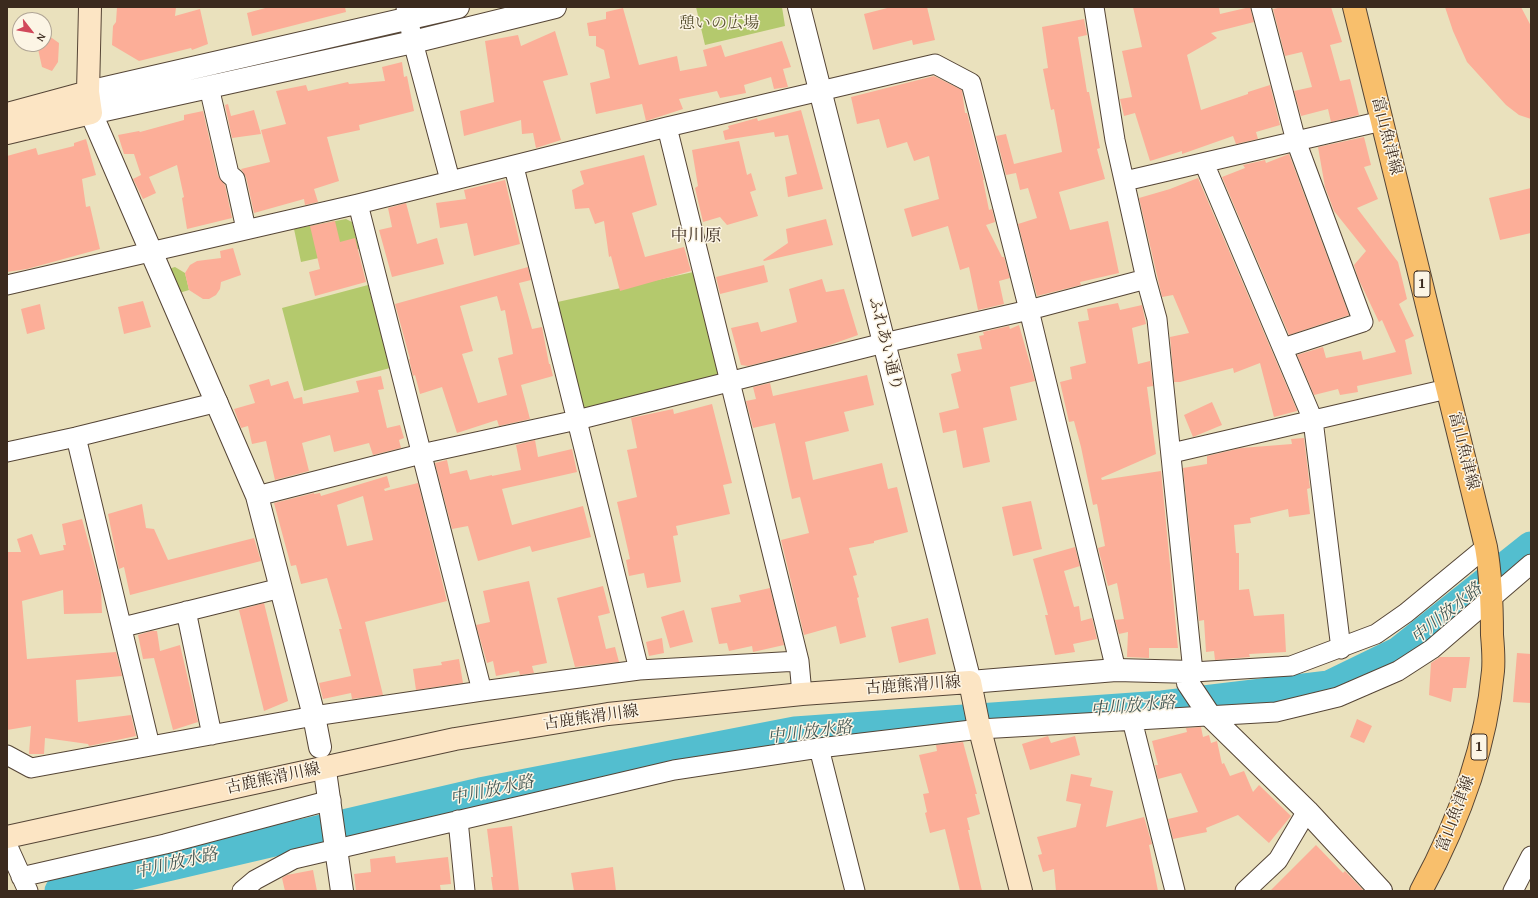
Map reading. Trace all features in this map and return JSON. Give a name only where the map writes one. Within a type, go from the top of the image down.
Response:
[{"type":"main road","points":[[89,102],[90,7]]},
{"type":"main road","name":"富山魚津線","points":[[1354,7],[1487,554],[1491,594],[1493,670],[1484,730],[1466,795],[1441,853],[1421,891]]},
{"type":"main road","points":[[7,114],[89,102]]},
{"type":"main road","points":[[7,133],[89,102]]},
{"type":"main road","name":"古鹿熊滑川線","points":[[8,843],[455,739],[608,714],[802,694],[971,689],[1021,891]]},
{"type":"street","points":[[89,102],[408,13],[458,7]]},
{"type":"street","points":[[89,102],[209,87],[413,42],[555,7]]},
{"type":"street","name":"ふれあい通り","points":[[799,7],[971,689]]},
{"type":"street","points":[[1094,7],[1115,140],[1146,279],[1157,319],[1172,453],[1186,676],[1210,715],[1307,811],[1382,891]]},
{"type":"street","points":[[1261,7],[1296,141],[1363,322],[1283,348]]},
{"type":"street","points":[[408,13],[413,42],[450,180]]},
{"type":"street","points":[[7,285],[358,204],[450,180],[514,167],[667,127],[935,64],[971,83],[1029,310],[1116,670]]},
{"type":"street","points":[[209,87],[229,174],[235,178],[246,229]]},
{"type":"street","points":[[89,102],[149,251],[218,402],[257,496],[314,716],[320,748]]},
{"type":"street","points":[[1124,181],[1382,121]]},
{"type":"street","points":[[667,127],[799,660],[802,694]]},
{"type":"street","points":[[1204,163],[1314,420],[1341,649]]},
{"type":"street","points":[[514,167],[639,670]]},
{"type":"street","points":[[358,204],[482,691]]},
{"type":"street","points":[[257,496],[421,454],[578,420],[884,343],[1029,310],[1146,279]]},
{"type":"street","points":[[1172,453],[1447,389]]},
{"type":"street","points":[[7,452],[76,437],[218,402]]},
{"type":"street","points":[[76,437],[123,627],[150,746]]},
{"type":"street","points":[[971,689],[1116,670],[1186,676],[1291,666],[1341,649],[1376,634],[1487,554]]},
{"type":"street","points":[[242,891],[255,880],[294,859],[336,846],[458,820],[674,770],[979,726],[1132,720],[1276,712],[1338,697],[1398,671],[1432,649],[1491,594],[1531,564]]},
{"type":"street","points":[[123,627],[281,588]]},
{"type":"street","points":[[186,611],[212,735]]},
{"type":"street","points":[[7,754],[31,768],[314,716],[482,691],[639,670],[799,660]]},
{"type":"street","points":[[1132,720],[1174,891]]},
{"type":"street","points":[[819,748],[855,891]]},
{"type":"street","points":[[326,778],[342,891]]},
{"type":"street","points":[[8,843],[24,884],[164,844],[331,805]]},
{"type":"street","points":[[1245,891],[1278,860],[1307,811]]},
{"type":"street","points":[[458,820],[465,891]]},
{"type":"street","points":[[1513,891],[1531,856]]},
{"type":"green space","name":"憩いの広場","points":[[696,7],[782,7],[785,26],[705,45]]},
{"type":"green space","points":[[346,219],[352,222],[359,249],[301,262],[294,229]]},
{"type":"green space","points":[[175,267],[185,273],[189,290],[179,293],[168,269]]},
{"type":"green space","points":[[698,271],[722,368],[717,379],[587,411],[578,405],[553,303]]},
{"type":"green space","points":[[368,285],[390,368],[304,391],[282,308]]},
{"type":"building","points":[[117,7],[176,7],[175,16],[200,9],[208,44],[192,50],[191,48],[139,61],[112,45],[113,26],[116,22]]},
{"type":"building","points":[[269,7],[345,7],[346,12],[252,36],[247,13]]},
{"type":"building","points":[[891,7],[927,7],[935,40],[913,45],[912,40],[873,50],[864,14]]},
{"type":"building","points":[[1133,7],[1219,7],[1220,14],[1250,7],[1254,22],[1211,33],[1217,38],[1187,55],[1201,110],[1270,85],[1280,125],[1256,132],[1258,139],[1236,144],[1233,136],[1182,154],[1182,151],[1150,161],[1135,113],[1124,116],[1120,99],[1132,97],[1122,51],[1142,47]]},
{"type":"building","points":[[1282,7],[1331,7],[1342,42],[1330,45],[1340,81],[1350,79],[1359,115],[1331,122],[1328,109],[1301,116],[1294,91],[1312,87],[1302,52],[1285,56],[1273,9]]},
{"type":"building","points":[[1445,7],[1521,7],[1531,26],[1531,119],[1519,115],[1506,105],[1467,62],[1453,31]]},
{"type":"building","points":[[623,8],[639,65],[677,56],[680,71],[707,66],[703,50],[721,45],[725,57],[782,41],[791,67],[783,69],[788,87],[774,89],[771,77],[744,85],[746,93],[720,98],[717,91],[679,99],[683,109],[646,121],[642,104],[596,114],[590,83],[610,78],[604,50],[596,46],[596,36],[589,36],[587,23],[606,19],[606,12]]},
{"type":"building","points":[[1084,19],[1087,35],[1078,37],[1087,92],[1089,92],[1100,148],[1097,149],[1105,179],[1059,192],[1070,230],[1108,221],[1119,273],[1080,282],[1081,285],[1037,296],[1018,224],[1037,218],[1028,188],[1020,190],[1016,173],[1006,175],[996,136],[1006,134],[1014,164],[1062,152],[1054,109],[1051,110],[1043,69],[1048,68],[1042,27]]},
{"type":"building","points":[[555,31],[568,75],[543,81],[561,140],[536,148],[533,133],[522,134],[521,120],[464,136],[460,111],[494,102],[485,41],[518,35],[521,46]]},
{"type":"building","points":[[52,38],[59,43],[58,62],[52,71],[42,67],[39,52],[52,52]]},
{"type":"building","points":[[402,62],[404,77],[407,76],[414,111],[359,125],[360,130],[327,137],[339,181],[314,189],[318,202],[305,205],[304,199],[254,213],[246,177],[241,169],[270,162],[261,130],[286,124],[276,91],[306,85],[308,91],[348,82],[349,84],[385,81],[382,67]]},
{"type":"building","points":[[934,76],[962,90],[965,113],[967,113],[984,180],[989,210],[992,209],[995,222],[986,225],[1002,257],[1004,257],[1010,278],[999,281],[1004,304],[978,310],[969,267],[960,270],[948,226],[912,237],[904,209],[939,199],[929,156],[914,161],[907,142],[887,148],[879,119],[857,124],[851,97]]},
{"type":"building","points":[[228,104],[231,116],[254,110],[261,134],[232,138],[225,105]]},
{"type":"building","points":[[801,110],[823,189],[788,197],[785,177],[797,174],[788,135],[775,137],[774,132],[725,140],[723,131],[729,129],[728,126],[757,118],[758,121]]},
{"type":"building","points":[[203,111],[218,176],[225,185],[232,218],[187,229],[182,198],[184,197],[177,165],[149,177],[156,193],[143,199],[133,179],[141,175],[134,154],[124,154],[118,135],[140,132],[184,120],[184,115]]},
{"type":"building","points":[[1364,137],[1371,165],[1364,167],[1378,199],[1357,208],[1398,262],[1407,299],[1399,304],[1414,336],[1405,340],[1412,374],[1357,386],[1358,392],[1340,395],[1338,389],[1314,395],[1297,355],[1323,347],[1326,358],[1361,351],[1363,360],[1396,352],[1382,320],[1379,322],[1358,278],[1354,265],[1366,251],[1334,211],[1325,187],[1318,147]]},
{"type":"building","points":[[86,139],[96,175],[82,179],[86,207],[90,206],[100,249],[27,269],[7,272],[7,156],[36,148],[38,155],[74,146],[74,143]]},
{"type":"building","points":[[739,141],[747,175],[751,173],[756,190],[750,192],[758,216],[727,225],[720,217],[703,222],[695,188],[698,186],[692,150]]},
{"type":"building","points":[[1289,154],[1349,315],[1289,335],[1222,177],[1245,168],[1243,165],[1265,160],[1266,163]]},
{"type":"building","points":[[644,155],[657,205],[632,213],[645,257],[684,247],[691,271],[620,291],[611,256],[609,257],[604,221],[595,224],[589,208],[575,209],[572,190],[584,184],[580,171]]},
{"type":"building","points":[[1198,178],[1297,411],[1274,417],[1260,363],[1234,373],[1233,368],[1180,382],[1174,382],[1170,337],[1189,333],[1173,295],[1162,297],[1139,198],[1170,189]]},
{"type":"building","points":[[505,180],[520,244],[474,256],[467,223],[440,228],[436,203],[466,199],[464,190]]},
{"type":"building","points":[[1531,188],[1531,233],[1500,240],[1489,198]]},
{"type":"building","points":[[406,203],[417,244],[437,238],[444,264],[392,277],[379,230],[392,227],[388,208]]},
{"type":"building","points":[[826,219],[833,245],[763,260],[788,243],[786,229]]},
{"type":"building","points":[[335,221],[340,242],[355,238],[366,282],[315,296],[309,272],[320,269],[310,226]]},
{"type":"building","points":[[233,248],[241,275],[221,282],[220,289],[216,295],[209,299],[203,299],[189,290],[185,273],[190,265],[197,261],[221,258],[220,251]]},
{"type":"building","points":[[764,265],[768,282],[720,294],[716,277]]},
{"type":"building","points":[[528,267],[531,280],[519,283],[532,329],[542,327],[549,364],[553,376],[521,385],[530,419],[499,426],[497,420],[457,433],[442,387],[420,394],[415,375],[413,376],[410,359],[395,304]],"holes":[[[497,296],[501,311],[505,310],[513,354],[498,358],[507,395],[478,403],[462,354],[473,351],[460,306]]]},
{"type":"building","points":[[822,279],[826,292],[844,289],[858,335],[827,346],[748,366],[741,365],[731,328],[758,322],[761,332],[797,322],[789,289]]},
{"type":"building","points":[[143,301],[151,327],[124,334],[118,307]]},
{"type":"building","points":[[1118,303],[1120,310],[1142,305],[1146,324],[1132,328],[1138,364],[1150,361],[1153,386],[1147,387],[1156,454],[1101,478],[1102,480],[1161,471],[1178,648],[1149,648],[1149,658],[1127,657],[1128,632],[1119,634],[1115,620],[1124,619],[1117,583],[1108,586],[1098,548],[1105,546],[1097,504],[1093,505],[1081,447],[1074,421],[1069,422],[1060,382],[1072,379],[1070,367],[1086,363],[1078,322],[1089,320],[1087,309]]},
{"type":"building","points":[[40,304],[45,329],[27,334],[21,309]]},
{"type":"building","points":[[1019,325],[1035,381],[1010,387],[1017,420],[983,428],[990,462],[963,468],[956,430],[943,433],[939,413],[959,408],[951,374],[961,371],[957,354],[982,349],[979,336],[984,335],[983,332],[1009,326],[1010,329]]},
{"type":"building","points":[[867,375],[874,405],[844,412],[849,431],[805,442],[813,480],[882,463],[888,489],[897,487],[908,532],[874,541],[874,543],[849,548],[857,575],[853,576],[859,597],[857,598],[866,637],[840,644],[836,626],[804,635],[781,540],[809,533],[800,497],[792,499],[775,423],[753,428],[746,401],[756,399],[753,387],[770,383],[773,396]]},
{"type":"building","points":[[381,376],[384,389],[378,390],[387,428],[400,425],[404,438],[399,440],[401,448],[373,455],[369,443],[334,452],[330,435],[302,443],[309,471],[275,480],[266,441],[252,444],[248,426],[241,428],[234,409],[255,403],[249,385],[269,379],[271,386],[288,381],[294,399],[302,397],[303,404],[359,392],[356,381]]},
{"type":"building","points":[[1212,402],[1222,425],[1193,437],[1184,415]]},
{"type":"building","points":[[712,404],[732,483],[723,485],[730,514],[676,526],[678,535],[673,536],[681,582],[647,588],[644,573],[629,576],[626,560],[630,559],[617,502],[637,497],[627,450],[637,448],[631,418],[673,409],[674,414]]},
{"type":"building","points":[[1304,438],[1310,488],[1307,489],[1310,514],[1289,517],[1288,509],[1250,518],[1251,523],[1234,525],[1236,553],[1239,553],[1239,590],[1249,589],[1254,616],[1284,614],[1286,652],[1249,654],[1250,657],[1215,660],[1214,651],[1206,652],[1204,620],[1199,621],[1183,468],[1207,464],[1207,456],[1241,448],[1292,444],[1291,439]]},
{"type":"building","points":[[535,440],[538,457],[572,449],[577,472],[502,489],[512,525],[583,506],[591,537],[532,552],[530,546],[478,561],[468,526],[452,529],[435,463],[447,460],[450,474],[467,470],[470,480],[521,470],[516,445]]},
{"type":"building","points":[[387,476],[390,487],[384,489],[385,491],[418,483],[447,601],[365,622],[383,695],[352,699],[351,693],[323,699],[319,683],[351,676],[339,629],[342,629],[327,578],[301,584],[296,565],[291,566],[274,503],[314,493],[320,493],[321,496]],"holes":[[[363,496],[373,540],[347,546],[337,505]]]},
{"type":"building","points":[[1031,501],[1042,549],[1013,556],[1002,507]]},
{"type":"building","points":[[142,504],[146,528],[154,529],[168,560],[254,538],[261,561],[130,595],[124,567],[119,569],[108,514]]},
{"type":"building","points":[[82,519],[101,588],[102,613],[64,614],[63,590],[22,601],[27,659],[116,652],[122,676],[76,680],[78,722],[131,715],[136,736],[89,746],[88,744],[45,738],[44,754],[29,754],[31,726],[7,730],[7,552],[21,552],[17,539],[32,534],[40,555],[64,550],[63,545],[66,545],[62,524]]},
{"type":"building","points":[[1075,547],[1080,566],[1064,571],[1074,607],[1079,606],[1081,621],[1092,618],[1097,639],[1073,644],[1075,652],[1055,655],[1045,615],[1048,615],[1033,559]]},
{"type":"building","points":[[529,581],[547,663],[532,666],[534,673],[520,675],[519,671],[496,676],[493,661],[487,663],[476,625],[490,622],[483,591]]},
{"type":"building","points":[[603,586],[610,613],[598,616],[606,649],[615,647],[619,662],[575,667],[557,598]]},
{"type":"building","points":[[770,588],[784,645],[753,652],[752,646],[729,651],[727,643],[719,644],[711,608],[741,602],[739,595]]},
{"type":"building","points":[[264,603],[288,701],[264,711],[239,610]]},
{"type":"building","points":[[684,610],[693,642],[670,648],[661,617]]},
{"type":"building","points":[[928,618],[936,654],[899,663],[891,627]]},
{"type":"building","points":[[151,631],[157,631],[160,651],[180,645],[198,722],[173,730],[154,658],[143,659],[138,635]]},
{"type":"building","points":[[662,638],[664,653],[649,656],[646,642]]},
{"type":"building","points":[[1517,653],[1531,654],[1531,703],[1513,702]]},
{"type":"building","points":[[1440,657],[1470,657],[1466,688],[1453,688],[1451,702],[1429,695],[1431,663]]},
{"type":"building","points":[[459,659],[463,683],[416,690],[413,669],[442,665],[441,662]]},
{"type":"building","points":[[1357,719],[1372,726],[1364,743],[1350,737]]},
{"type":"building","points":[[1201,727],[1203,737],[1209,735],[1211,743],[1217,741],[1222,764],[1224,763],[1230,776],[1244,771],[1253,792],[1259,785],[1291,816],[1269,843],[1238,815],[1206,828],[1207,832],[1173,839],[1168,819],[1198,812],[1181,773],[1158,779],[1155,765],[1158,765],[1152,741],[1187,732],[1186,728]]},
{"type":"building","points":[[1048,736],[1051,743],[1075,736],[1080,755],[1030,770],[1022,744]]},
{"type":"building","points":[[963,742],[977,794],[975,794],[980,814],[967,818],[970,830],[968,830],[982,891],[960,891],[945,829],[930,833],[925,813],[927,812],[923,794],[929,793],[919,755],[937,751],[936,745]]},
{"type":"building","points":[[1071,774],[1092,778],[1090,786],[1113,791],[1106,827],[1144,817],[1152,844],[1149,845],[1158,891],[1056,891],[1054,869],[1043,872],[1038,855],[1042,854],[1037,837],[1076,827],[1081,804],[1066,801]]},
{"type":"building","points":[[512,826],[519,891],[493,891],[491,877],[493,877],[487,829]]},
{"type":"building","points":[[1316,845],[1343,873],[1345,871],[1364,891],[1270,891]]},
{"type":"building","points":[[395,856],[396,863],[448,857],[451,884],[440,885],[441,891],[356,891],[354,874],[371,872],[370,859]]},
{"type":"building","points":[[613,867],[616,891],[574,891],[571,873]]},
{"type":"building","points":[[313,870],[317,891],[285,891],[282,878],[287,875]]},
{"type":"waterway","name":"中川放水路","points":[[60,891],[480,793],[795,732],[1162,706],[1329,686],[1399,652],[1531,547]]},
{"type":"district","name":"中川原","points":[[696,237]]}]
